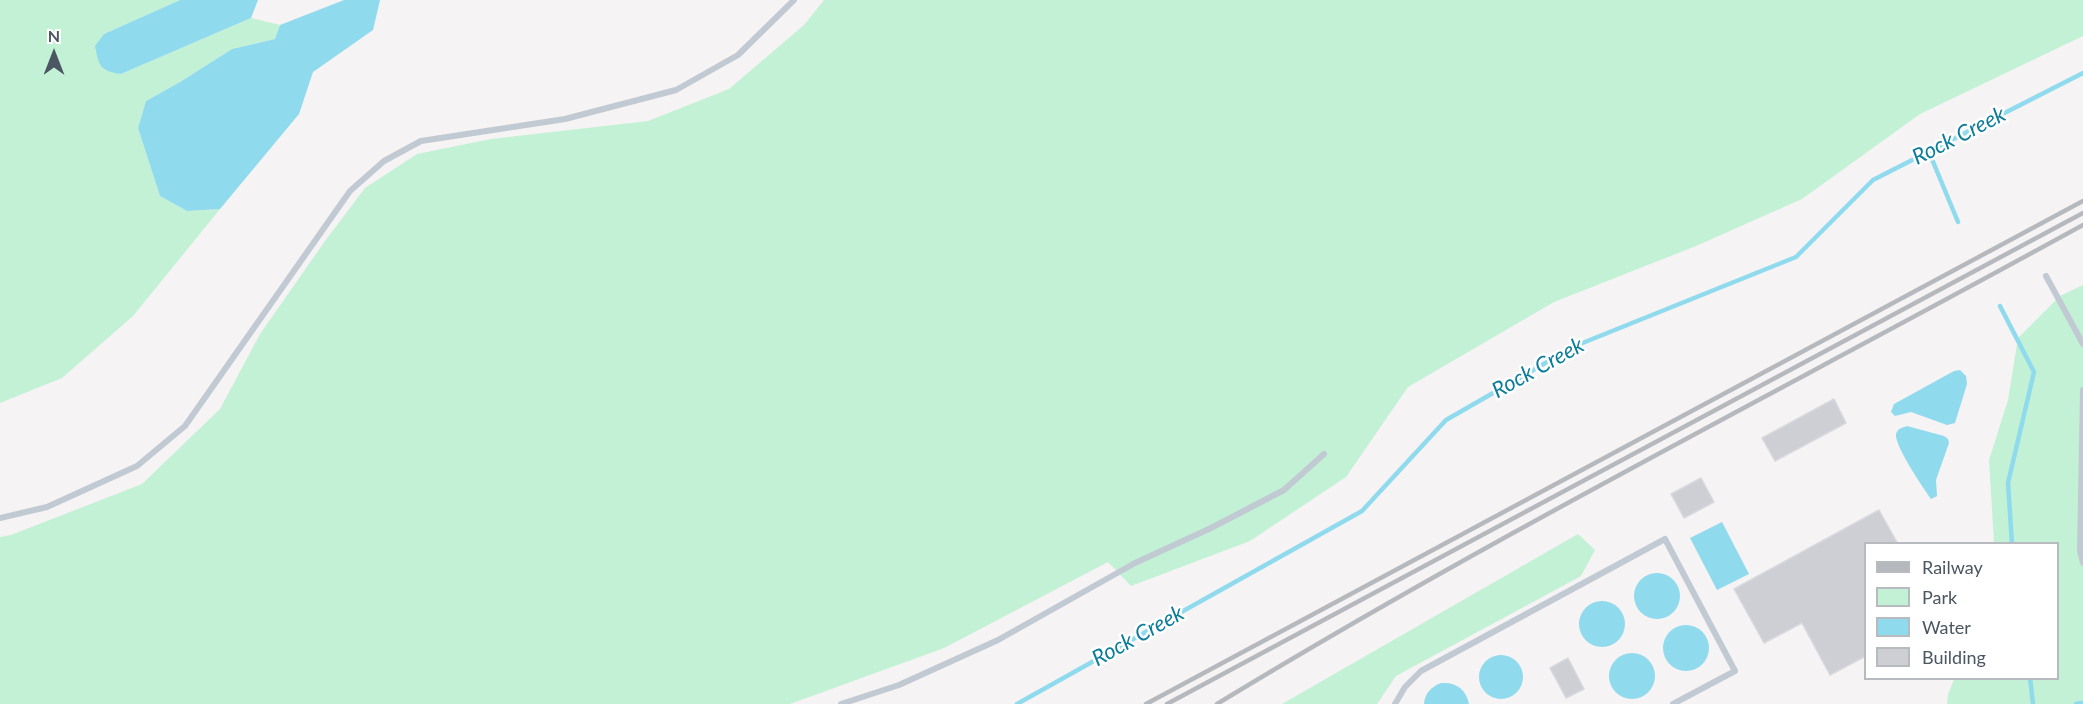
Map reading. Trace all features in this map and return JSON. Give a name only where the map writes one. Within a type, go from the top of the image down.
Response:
[{"type":"lane","points":[[0,518],[47,507],[137,466],[185,426],[350,191],[384,161],[420,141],[565,119],[676,90],[738,55],[794,0]]},
{"type":"lane","points":[[2046,276],[2083,344]]},
{"type":"lane","points":[[2083,390],[2079,550],[2083,563]]},
{"type":"lane","points":[[841,704],[899,685],[998,640],[1135,563],[1211,528],[1284,490],[1324,454]]},
{"type":"lane","points":[[1394,703],[1405,687],[1421,671],[1665,539],[1736,671],[1673,704]]},
{"type":"green space","points":[[0,0],[180,0],[104,34],[121,74],[251,18],[280,25],[275,39],[232,49],[146,101],[138,128],[160,196],[187,211],[220,209],[133,316],[62,378],[0,403]]},
{"type":"green space","points":[[824,0],[2083,0],[2083,36],[1920,114],[1802,199],[1696,246],[1554,302],[1408,387],[1346,477],[1250,541],[1131,586],[1108,562],[944,648],[790,704],[0,704],[0,537],[11,535],[142,484],[220,409],[260,334],[365,188],[417,154],[491,139],[648,121],[729,89],[804,25]]},
{"type":"green space","points":[[2083,285],[2083,704],[1947,704],[1954,680],[2059,680],[2059,542],[1994,542],[1989,460],[2008,400],[2018,338],[2060,296]]},
{"type":"green space","points":[[1578,534],[1595,550],[1581,576],[1396,676],[1377,704],[1282,704]]},
{"type":"water","points":[[180,0],[258,0],[251,18],[121,74],[109,71],[102,66],[95,46],[104,34]]},
{"type":"water","points":[[344,0],[380,0],[373,30],[313,72],[299,114],[220,209],[187,211],[160,196],[138,128],[146,101],[232,49],[275,39],[280,25]]},
{"type":"water","points":[[1960,370],[1966,376],[1967,384],[1955,423],[1947,425],[1911,412],[1895,416],[1891,412],[1894,404],[1954,371]]},
{"type":"water","points":[[1907,426],[1948,439],[1949,443],[1936,480],[1937,496],[1931,499],[1910,467],[1897,440],[1898,430]]},
{"type":"water","points":[[1722,522],[1749,574],[1717,590],[1690,538]]},
{"type":"water","points":[[1657,573],[1673,580],[1680,596],[1673,612],[1657,619],[1641,612],[1634,596],[1641,580]]},
{"type":"water","points":[[1602,601],[1618,608],[1625,624],[1618,640],[1602,647],[1586,640],[1579,624],[1586,608]]},
{"type":"water","points":[[1686,625],[1702,632],[1709,648],[1702,664],[1686,671],[1670,664],[1663,648],[1670,632]]},
{"type":"water","points":[[1632,653],[1648,660],[1655,676],[1648,692],[1632,699],[1616,692],[1609,676],[1616,660]]},
{"type":"water","points":[[1501,655],[1510,656],[1517,661],[1522,668],[1522,686],[1517,693],[1510,698],[1501,699],[1492,698],[1485,693],[1480,686],[1479,677],[1480,668],[1485,661],[1492,656]]},
{"type":"water","points":[[1441,683],[1456,685],[1463,690],[1469,704],[1424,704],[1429,691]]},
{"type":"building","points":[[1834,399],[1846,423],[1775,461],[1762,438]]},
{"type":"building","points":[[1701,478],[1714,502],[1684,518],[1671,494]]},
{"type":"building","points":[[1879,510],[1897,542],[1864,542],[1864,657],[1830,675],[1802,623],[1764,643],[1734,589]]},
{"type":"building","points":[[1568,658],[1584,689],[1566,698],[1550,668]]},
{"type":"waterway","name":"Rock Creek","points":[[1017,704],[1362,511],[1446,420],[1575,346],[1796,257],[1873,180],[2083,73]]},
{"type":"waterway","points":[[1929,152],[1958,222]]},
{"type":"waterway","points":[[2000,306],[2034,372],[2008,483],[2012,542]]},
{"type":"waterway","points":[[2030,680],[2033,704]]},
{"type":"waterway","points":[[2076,704],[2081,703]]},
{"type":"railway","points":[[1146,704],[2083,201]]},
{"type":"railway","points":[[1167,704],[2083,213]]},
{"type":"railway","points":[[1217,704],[1323,641],[1539,519],[2083,225]]}]
